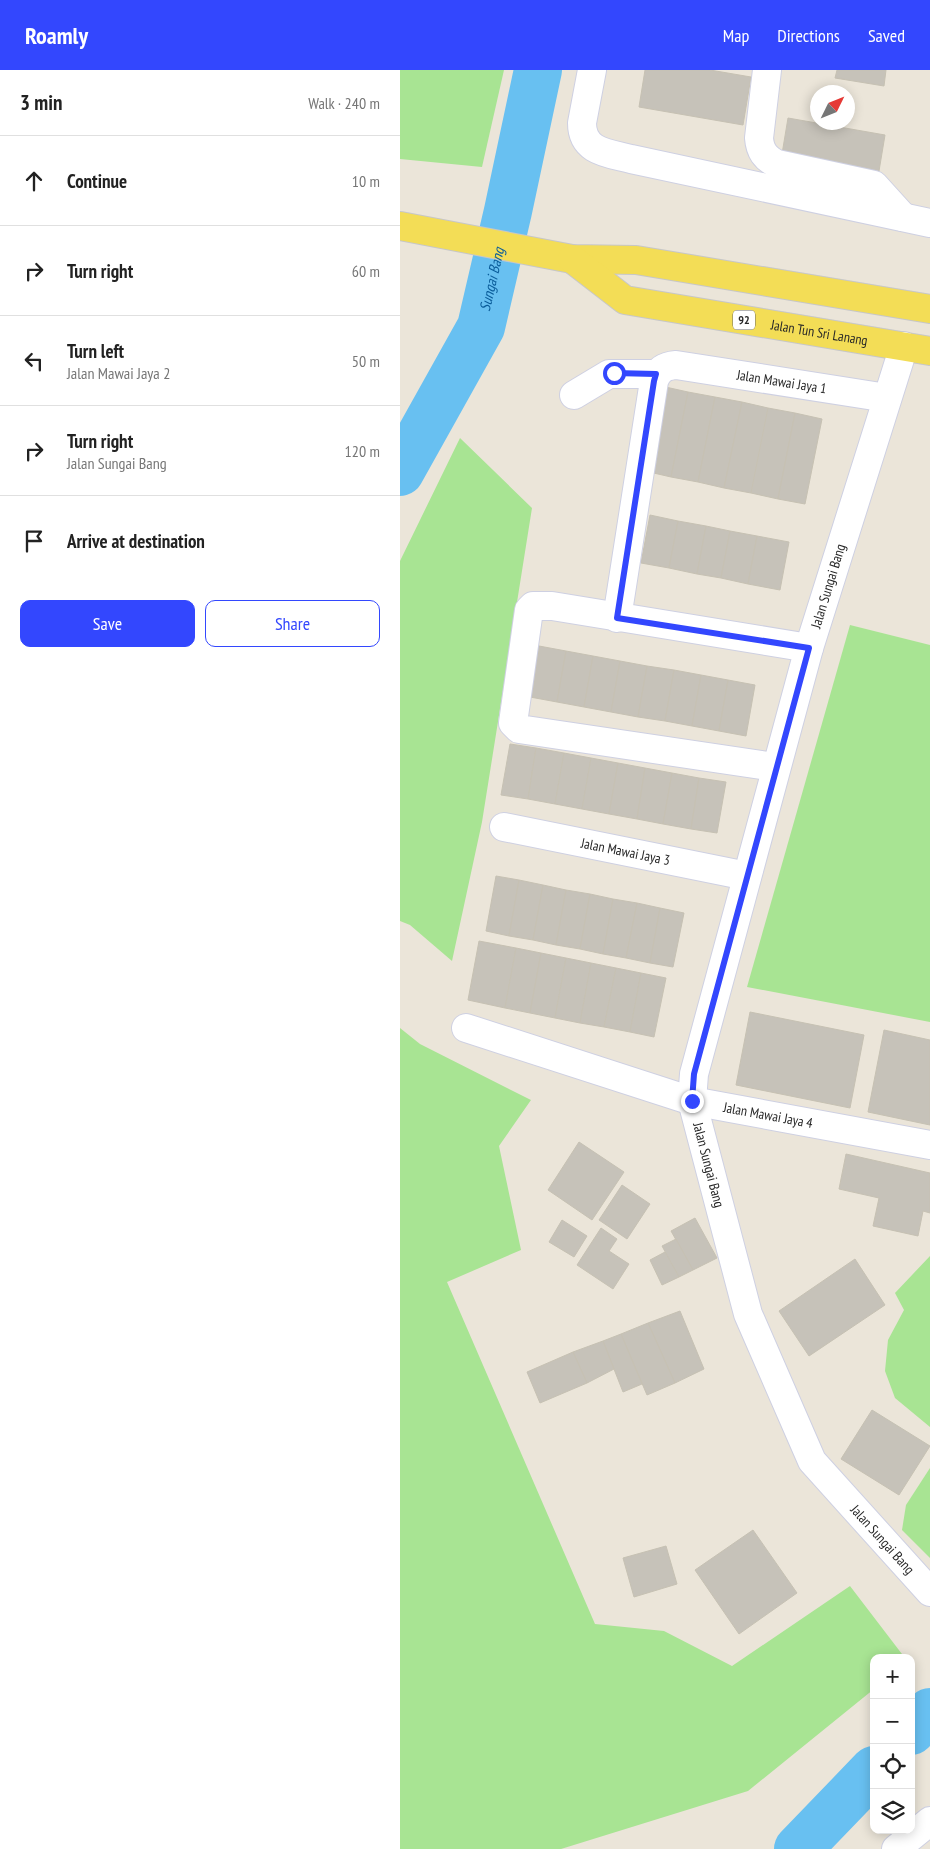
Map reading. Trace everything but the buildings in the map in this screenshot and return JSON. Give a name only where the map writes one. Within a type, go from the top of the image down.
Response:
[{"type":"main road","name":"Jalan Tun Sri Lanang","points":[[402,227],[572,259],[636,260],[928,307]]},
{"type":"main road","name":"Jalan Tun Sri Lanang","points":[[572,259],[625,300],[917,349]]},
{"type":"street","points":[[592,70],[582,123],[582,132],[585,140],[591,146],[631,159],[930,222]]},
{"type":"street","points":[[767,70],[759,138],[759,146],[763,154],[777,164],[874,185],[903,217]]},
{"type":"street","name":"Jalan Sungai Bang","points":[[917,349],[887,398],[809,648],[694,1074],[692,1101],[748,1314],[812,1461],[922,1584]]},
{"type":"street","points":[[617,618],[652,391],[666,370]]},
{"type":"street","name":"Jalan Mawai Jaya 1","points":[[574,395],[609,374],[666,370],[887,398]]},
{"type":"street","points":[[776,767],[525,730],[516,727],[513,723],[529,610],[533,606],[552,606],[809,648]]},
{"type":"street","name":"Jalan Mawai Jaya 3","points":[[504,827],[747,876]]},
{"type":"street","name":"Jalan Mawai Jaya 4","points":[[466,1028],[692,1101],[930,1145]]},
{"type":"street","points":[[899,1848],[930,1821]]},
{"type":"green space","points":[[400,70],[504,70],[482,167],[400,159]]},
{"type":"green space","points":[[460,438],[532,508],[482,822],[452,961],[410,925],[400,921],[400,561]]},
{"type":"green space","points":[[850,625],[930,645],[930,1022],[747,987]]},
{"type":"green space","points":[[400,1028],[420,1044],[531,1100],[499,1146],[521,1250],[447,1282],[595,1624],[664,1631],[732,1666],[850,1586],[902,1654],[870,1654],[870,1692],[748,1791],[561,1849],[400,1849]]},
{"type":"green space","points":[[930,1256],[930,1427],[895,1398],[885,1371],[888,1340],[904,1310],[895,1293]]},
{"type":"green space","points":[[930,1468],[930,1558],[902,1530],[906,1505]]},
{"type":"waterway","name":"Sungai Bang","points":[[400,472],[481,327],[538,70]]},
{"type":"waterway","points":[[915,1727],[930,1712]]},
{"type":"waterway","points":[[798,1849],[870,1774]]},
{"type":"route","points":[[614,373],[656,374],[617,618],[809,648],[694,1074],[692,1101]]}]
